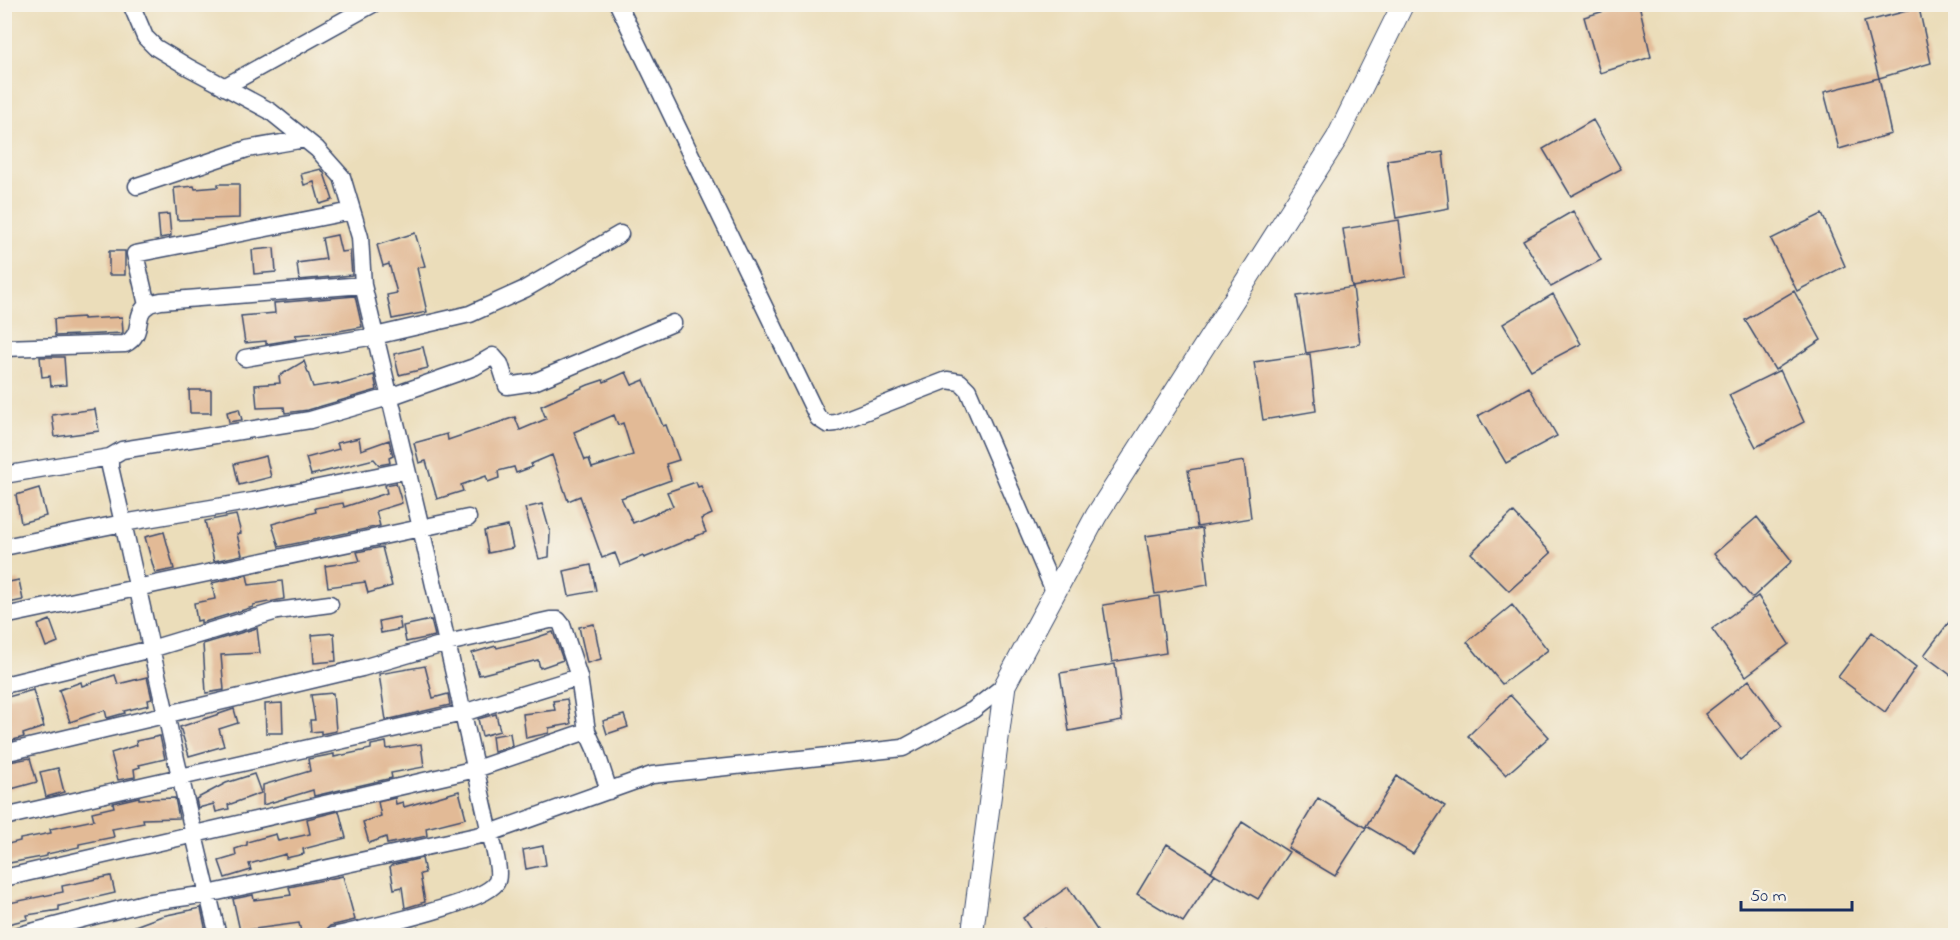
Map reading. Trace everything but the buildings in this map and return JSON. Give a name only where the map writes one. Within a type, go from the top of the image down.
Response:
[{"type":"street","points":[[131,4],[145,37],[155,47],[270,111],[317,149],[342,177],[360,237],[363,285],[490,833],[499,875],[496,883],[486,893],[423,914],[333,936]]},
{"type":"street","points":[[224,87],[373,4]]},
{"type":"street","points":[[618,4],[818,418],[827,423],[836,423],[947,380],[960,382],[968,390],[1054,591]]},
{"type":"street","points":[[972,936],[1005,685],[1096,516],[1337,138],[1403,4]]},
{"type":"street","points":[[137,186],[247,149],[305,139]]},
{"type":"street","points":[[147,305],[135,254],[352,211]]},
{"type":"street","points":[[245,358],[375,336],[470,314],[525,289],[620,234]]},
{"type":"street","points":[[4,348],[125,344],[133,340],[138,330],[141,311],[147,305],[161,301],[363,285]]},
{"type":"street","points":[[4,475],[110,457],[122,450],[310,420],[389,397],[474,367],[493,356],[500,364],[507,386],[534,382],[673,323]]},
{"type":"street","points":[[110,457],[110,467],[166,716],[218,936]]},
{"type":"street","points":[[4,547],[407,470]]},
{"type":"street","points":[[4,616],[468,518]]},
{"type":"street","points":[[4,685],[151,649],[278,611],[330,604]]},
{"type":"street","points":[[4,753],[362,668],[447,643],[558,620],[579,677],[587,731],[609,791]]},
{"type":"street","points":[[4,818],[463,713],[579,677]]},
{"type":"street","points":[[16,936],[144,903],[208,894],[490,833],[652,775],[903,748],[973,710],[1005,685]]},
{"type":"street","points":[[4,878],[476,769],[587,731]]}]
